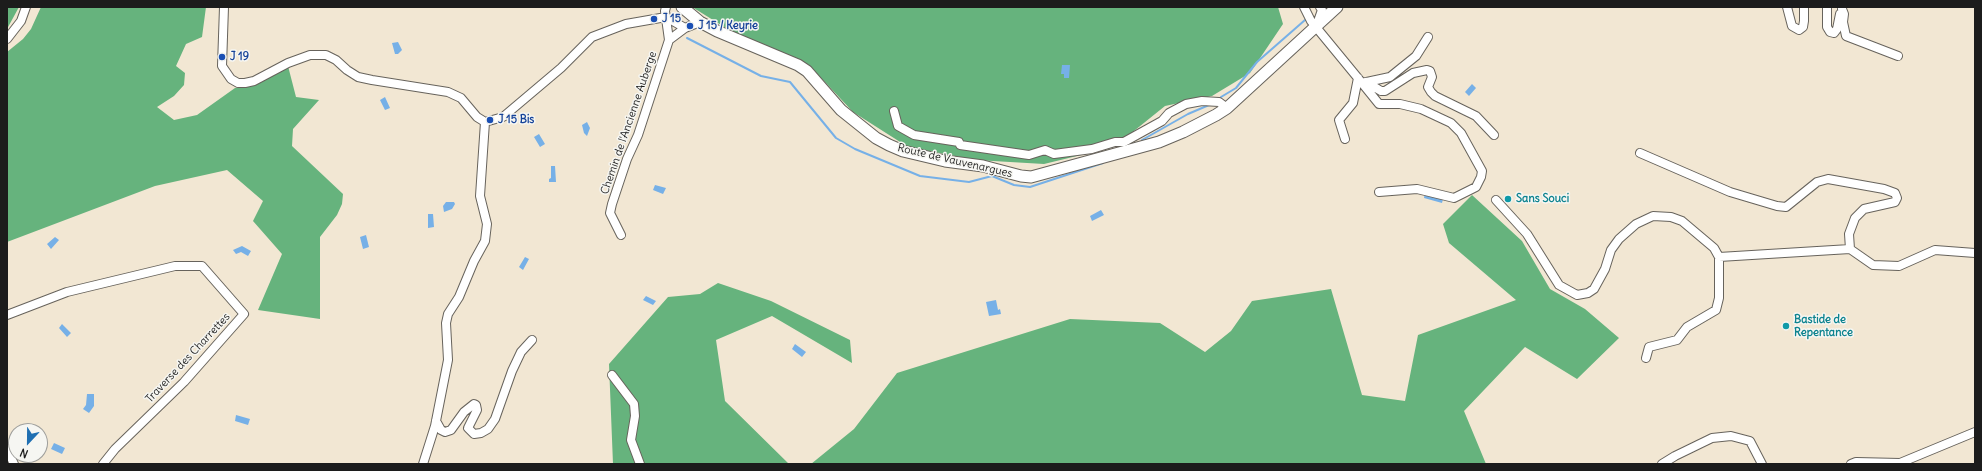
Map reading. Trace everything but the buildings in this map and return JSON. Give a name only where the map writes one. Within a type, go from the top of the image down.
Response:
[{"type":"main road","name":"Route de Vauvenargues","points":[[682,7],[700,22],[717,31],[798,65],[807,71],[840,110],[876,138],[903,151],[945,161],[983,166],[1021,176],[1031,177],[1125,147],[1183,132],[1226,108],[1252,85],[1310,17],[1320,8]]},
{"type":"main road","name":"Route de Vauvenargues","points":[[1310,17],[1337,7]]},
{"type":"street","points":[[7,39],[21,21],[26,7]]},
{"type":"street","points":[[224,7],[222,66],[231,79],[245,83],[254,81],[288,63],[310,55],[326,55],[336,60],[358,77],[448,92],[461,98],[477,117],[485,122]]},
{"type":"street","name":"Chemin de l'Ancienne Auberge","points":[[621,234],[610,213],[627,159],[638,135],[669,40],[666,7]]},
{"type":"street","points":[[1788,7],[1792,26],[1799,30],[1803,27],[1804,7]]},
{"type":"street","points":[[1827,7],[1828,31],[1832,33],[1837,30],[1842,8]]},
{"type":"street","points":[[1842,8],[1846,36],[1898,56]]},
{"type":"street","points":[[485,122],[503,116],[561,68],[592,37],[626,24],[666,17],[685,28]]},
{"type":"street","points":[[1310,17],[1379,104],[1400,104],[1421,109],[1451,123],[1461,133],[1482,171],[1476,187],[1454,198],[1417,189],[1379,192]]},
{"type":"street","points":[[669,40],[685,28],[700,22]]},
{"type":"street","points":[[1362,81],[1390,77],[1416,56],[1428,37]]},
{"type":"street","points":[[1362,81],[1381,91],[1385,91],[1413,73],[1427,70],[1430,71],[1432,77],[1428,87],[1431,92],[1435,96],[1476,116],[1494,135]]},
{"type":"street","points":[[1345,139],[1339,120],[1353,103],[1362,81]]},
{"type":"street","points":[[894,111],[898,126],[914,135],[959,142],[960,144],[967,146],[1029,155],[1045,150],[1054,154],[1092,149],[1114,142],[1125,147],[1162,121],[1169,113],[1186,104],[1202,101],[1219,102],[1226,108]]},
{"type":"street","points":[[423,464],[436,421],[448,360],[446,323],[448,314],[459,297],[474,261],[485,241],[486,224],[480,196],[485,122]]},
{"type":"street","points":[[1640,153],[1730,192],[1777,206],[1786,207],[1817,182],[1828,179],[1884,189],[1895,193],[1897,198],[1895,202],[1864,209],[1855,218],[1849,234],[1850,249]]},
{"type":"street","points":[[1496,200],[1527,234],[1559,285],[1577,294],[1588,293],[1594,289],[1606,269],[1612,250],[1619,239],[1636,224],[1653,216],[1671,216],[1682,221],[1714,248],[1719,257],[1720,298],[1716,310],[1687,327],[1677,340],[1649,347],[1646,358]]},
{"type":"street","points":[[1719,257],[1850,249],[1873,265],[1899,266],[1936,250],[1975,253]]},
{"type":"street","name":"Traverse des Charrettes","points":[[7,315],[67,292],[174,266],[202,266],[244,314],[184,382],[115,449],[103,464]]},
{"type":"street","points":[[436,421],[441,430],[451,430],[464,412],[474,404],[476,405],[477,410],[468,428],[470,432],[474,434],[481,433],[488,428],[495,419],[512,371],[522,352],[532,340]]},
{"type":"street","points":[[612,375],[634,404],[636,416],[631,440],[640,464]]},
{"type":"street","points":[[1851,464],[1856,462],[1900,464],[1975,432]]},
{"type":"street","points":[[1662,464],[1712,438],[1731,436],[1750,441],[1762,464]]},
{"type":"street","points":[[7,449],[14,464]]},
{"type":"green space","points":[[7,7],[19,7],[7,29]]},
{"type":"green space","points":[[41,7],[206,7],[202,37],[186,44],[176,66],[185,73],[184,85],[174,96],[157,107],[174,120],[197,115],[235,88],[248,86],[288,66],[296,97],[319,100],[293,129],[292,146],[343,194],[342,204],[337,215],[320,237],[320,319],[258,310],[282,254],[253,221],[263,201],[227,170],[155,186],[7,242],[7,52],[23,39],[31,29]]},
{"type":"green space","points":[[692,7],[1278,7],[1283,24],[1250,73],[1212,96],[1165,106],[1114,147],[1044,164],[976,160],[908,147],[853,112],[809,65],[747,41]]},
{"type":"green space","points":[[1472,195],[1522,241],[1550,289],[1585,309],[1619,338],[1577,379],[1525,347],[1464,411],[1486,464],[811,464],[854,429],[897,373],[1070,319],[1160,323],[1205,352],[1231,331],[1252,301],[1331,289],[1362,395],[1405,401],[1418,335],[1516,300],[1449,243],[1443,224]]},
{"type":"green space","points":[[718,283],[771,301],[850,340],[852,363],[772,316],[716,340],[725,401],[789,464],[613,464],[609,364],[668,297],[700,294]]},
{"type":"water","points":[[398,42],[402,50],[398,54],[395,54],[392,43]]},
{"type":"water","points":[[1062,65],[1070,65],[1069,78],[1064,78],[1064,74],[1061,74]]},
{"type":"water","points":[[1472,84],[1476,88],[1469,96],[1465,92]]},
{"type":"water","points":[[385,97],[390,108],[385,110],[380,100]]},
{"type":"water","points":[[587,122],[590,128],[587,136],[584,133],[582,125]]},
{"type":"water","points":[[539,134],[545,144],[540,147],[534,137]]},
{"type":"water","points":[[551,166],[555,166],[556,182],[549,182],[549,179],[551,178]]},
{"type":"water","points":[[655,185],[666,188],[663,194],[653,190]]},
{"type":"water","points":[[1425,192],[1443,199],[1442,203],[1424,198]]},
{"type":"water","points":[[446,202],[454,202],[455,204],[452,209],[444,212],[443,206]]},
{"type":"water","points":[[1101,210],[1104,215],[1092,221],[1090,216]]},
{"type":"water","points":[[428,214],[433,214],[434,227],[428,228]]},
{"type":"water","points":[[366,235],[369,247],[363,249],[360,237]]},
{"type":"water","points":[[55,237],[59,240],[51,249],[47,244]]},
{"type":"water","points":[[242,246],[251,251],[248,256],[241,252],[236,254],[233,250]]},
{"type":"water","points":[[525,257],[529,259],[523,270],[519,267]]},
{"type":"water","points":[[646,296],[656,301],[653,305],[643,300]]},
{"type":"water","points":[[996,300],[998,310],[1000,309],[1001,314],[989,316],[986,302]]},
{"type":"water","points":[[62,324],[71,333],[67,337],[59,328]]},
{"type":"water","points":[[795,344],[806,352],[802,357],[792,349]]},
{"type":"water","points":[[87,394],[94,394],[94,406],[89,413],[83,409],[86,405]]},
{"type":"water","points":[[236,415],[250,419],[248,425],[235,421]]},
{"type":"water","points":[[54,443],[65,448],[62,454],[51,449]]},
{"type":"waterway","points":[[1221,97],[1236,88],[1257,62],[1305,20]]},
{"type":"waterway","points":[[687,38],[761,76],[790,82],[836,138],[855,149],[920,176],[969,182],[992,176],[1014,185],[1030,187],[1103,163]]},
{"type":"waterway","points":[[1142,140],[1188,114],[1209,105]]},
{"type":"place","name":"J 15","points":[[654,19]]},
{"type":"place","name":"J 15 / Keyrie","points":[[690,26]]},
{"type":"place","name":"J 19","points":[[222,57]]},
{"type":"place","name":"J 15 Bis","points":[[490,120]]},
{"type":"place","name":"Sans Souci","points":[[1508,199]]},
{"type":"place","name":"Bastide de Repentance","points":[[1786,326]]}]
